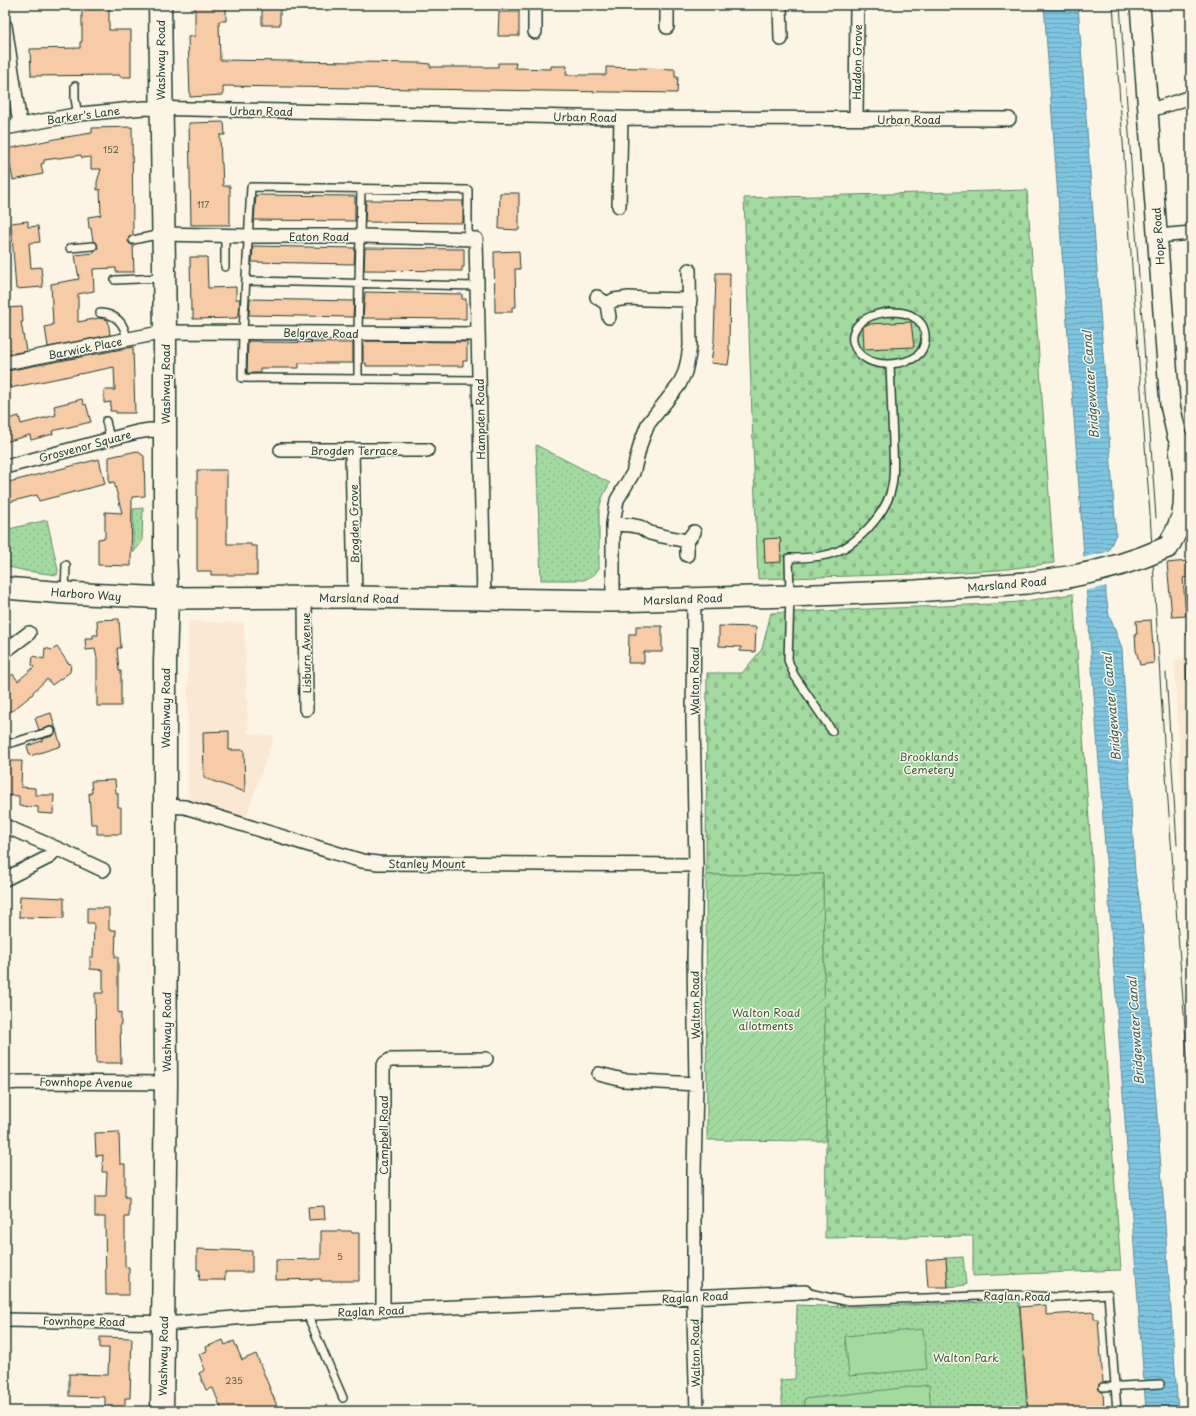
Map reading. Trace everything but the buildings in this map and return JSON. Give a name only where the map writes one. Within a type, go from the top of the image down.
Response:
[{"type":"highway","name":"Washway Road","points":[[160,5],[165,332],[165,550],[167,598],[165,662],[166,1083],[162,1411]]},
{"type":"main road","name":"Marsland Road","points":[[167,598],[355,597],[613,601],[916,591],[1027,583],[1068,578],[1117,566],[1168,547],[1185,529]]},
{"type":"main road","name":"Harboro Way","points":[[5,588],[65,593],[167,598]]},
{"type":"street","points":[[535,5],[535,32]]},
{"type":"street","points":[[667,5],[667,27]]},
{"type":"street","points":[[780,5],[781,39]]},
{"type":"street","name":"Haddon Grove","points":[[856,118],[857,5]]},
{"type":"street","name":"Hope Road","points":[[1140,5],[1170,405],[1177,436],[1191,464]]},
{"type":"street","points":[[5,26],[20,124]]},
{"type":"street","points":[[1148,111],[1191,97]]},
{"type":"street","name":"Barker's Lane","points":[[5,128],[20,124],[78,115],[120,110],[161,108]]},
{"type":"street","name":"Urban Road","points":[[161,108],[621,118],[1009,119]]},
{"type":"street","points":[[619,206],[614,184],[621,118]]},
{"type":"street","points":[[1158,236],[1191,233]]},
{"type":"street","name":"Eaton Road","points":[[163,234],[472,238]]},
{"type":"street","name":"Hampden Road","points":[[472,238],[477,286],[484,599]]},
{"type":"street","points":[[613,601],[613,524],[617,500],[633,473],[641,442],[648,424],[679,386],[685,372],[688,359],[690,346],[689,270]]},
{"type":"street","points":[[604,306],[614,300],[629,298],[690,300]]},
{"type":"street","name":"Belgrave Road","points":[[165,332],[477,334]]},
{"type":"street","name":"Barwick Place","points":[[5,363],[165,332]]},
{"type":"street","name":"Grosvenor Square","points":[[5,467],[144,430],[165,431]]},
{"type":"street","points":[[1177,436],[1184,493],[1183,512],[1185,529]]},
{"type":"street","name":"Brogden Terrace","points":[[281,450],[427,450]]},
{"type":"street","name":"Brogden Grove","points":[[352,450],[355,597]]},
{"type":"street","points":[[613,524],[640,527],[650,533],[662,536],[691,536],[687,555]]},
{"type":"street","name":"Lisburn Avenue","points":[[305,597],[306,709]]},
{"type":"street","name":"Walton Road","points":[[694,599],[693,720],[696,865],[694,959],[696,1084],[694,1297],[697,1411]]},
{"type":"street","points":[[5,651],[29,633]]},
{"type":"street","name":"Stanley Mount","points":[[166,806],[185,807],[362,861],[696,865]]},
{"type":"street","points":[[5,826],[103,870]]},
{"type":"street","points":[[5,879],[49,857],[56,848]]},
{"type":"street","name":"Campbell Road","points":[[383,1310],[383,1068],[385,1063],[390,1060],[486,1059]]},
{"type":"street","points":[[599,1074],[623,1080],[696,1084]]},
{"type":"street","name":"Fownhope Avenue","points":[[5,1083],[166,1083]]},
{"type":"street","name":"Raglan Road","points":[[163,1322],[178,1324],[257,1316],[805,1292]]},
{"type":"street","name":"Fownhope Road","points":[[5,1320],[163,1322]]},
{"type":"lane","points":[[75,86],[75,99],[78,115]]},
{"type":"lane","points":[[472,238],[468,190],[251,187],[242,378],[479,380]]},
{"type":"lane","points":[[358,379],[361,188]]},
{"type":"lane","points":[[133,240],[163,234]]},
{"type":"lane","points":[[225,236],[225,267]]},
{"type":"lane","points":[[70,248],[93,246]]},
{"type":"lane","points":[[115,280],[164,278]]},
{"type":"lane","points":[[246,281],[477,286]]},
{"type":"lane","points":[[898,312],[915,317],[924,329],[925,338],[919,354],[913,358],[890,364],[873,362],[859,354],[853,340],[857,324],[864,319],[880,313],[898,312]]},
{"type":"lane","points":[[100,313],[109,313],[116,318],[126,329],[127,340]]},
{"type":"lane","points":[[832,731],[794,675],[788,660],[790,558],[810,558],[826,555],[840,550],[854,541],[875,520],[884,508],[890,496],[894,470],[890,364]]},
{"type":"lane","points":[[106,421],[110,439]]},
{"type":"lane","points":[[65,593],[66,565]]},
{"type":"lane","points":[[1191,666],[1191,682]]},
{"type":"lane","points":[[5,744],[51,731]]},
{"type":"lane","name":"Raglan Road","points":[[805,1292],[845,1301],[1017,1295],[1056,1297],[1108,1294],[1117,1411]]},
{"type":"lane","points":[[307,1314],[342,1398]]},
{"type":"lane","points":[[1103,1387],[1160,1384]]},
{"type":"shaded area","points":[[188,621],[244,623],[248,733],[274,736],[245,820],[188,809]]},
{"type":"shaded area","points":[[1191,658],[1191,903],[1188,903],[1174,660]]},
{"type":"green space","points":[[1027,190],[1054,563],[999,570],[945,573],[758,579],[744,198]]},
{"type":"green space","points":[[536,445],[610,483],[602,498],[599,510],[599,568],[594,575],[584,580],[541,580]]},
{"type":"green space","points":[[143,508],[142,542],[133,553],[133,509]]},
{"type":"green space","points":[[47,520],[58,570],[57,575],[26,571],[5,566],[5,530]]},
{"type":"green space","name":"Brooklands Cemetery","points":[[1073,594],[1121,1270],[973,1276],[973,1236],[825,1238],[826,1141],[823,874],[706,875],[707,673],[742,673],[762,649],[771,613],[992,604],[1018,602]]},
{"type":"green space","name":"Walton Road allotments","points":[[823,874],[826,1141],[707,1140],[706,875]]},
{"type":"green space","points":[[963,1257],[966,1285],[948,1287],[946,1258]]},
{"type":"green space","name":"Walton Park","points":[[1019,1301],[1027,1411],[783,1411],[780,1380],[795,1379],[797,1305],[847,1307]]},
{"type":"green space","points":[[923,1329],[927,1369],[849,1376],[845,1336]]},
{"type":"green space","points":[[929,1385],[931,1411],[805,1411],[804,1399]]},
{"type":"water","name":"Bridgewater Canal","points":[[1044,5],[1078,5],[1116,534],[1106,556],[1106,595],[1109,615],[1122,648],[1135,873],[1143,931],[1178,1411],[1146,1411]]},
{"type":"pier","points":[[1111,551],[1108,557],[1108,586],[1084,591],[1082,558]]},
{"type":"tram line","points":[[1113,5],[1150,514],[1166,775],[1191,1106]]},
{"type":"tram line","points":[[1120,5],[1156,518]]},
{"type":"tram line","points":[[1166,673],[1177,845]]}]
